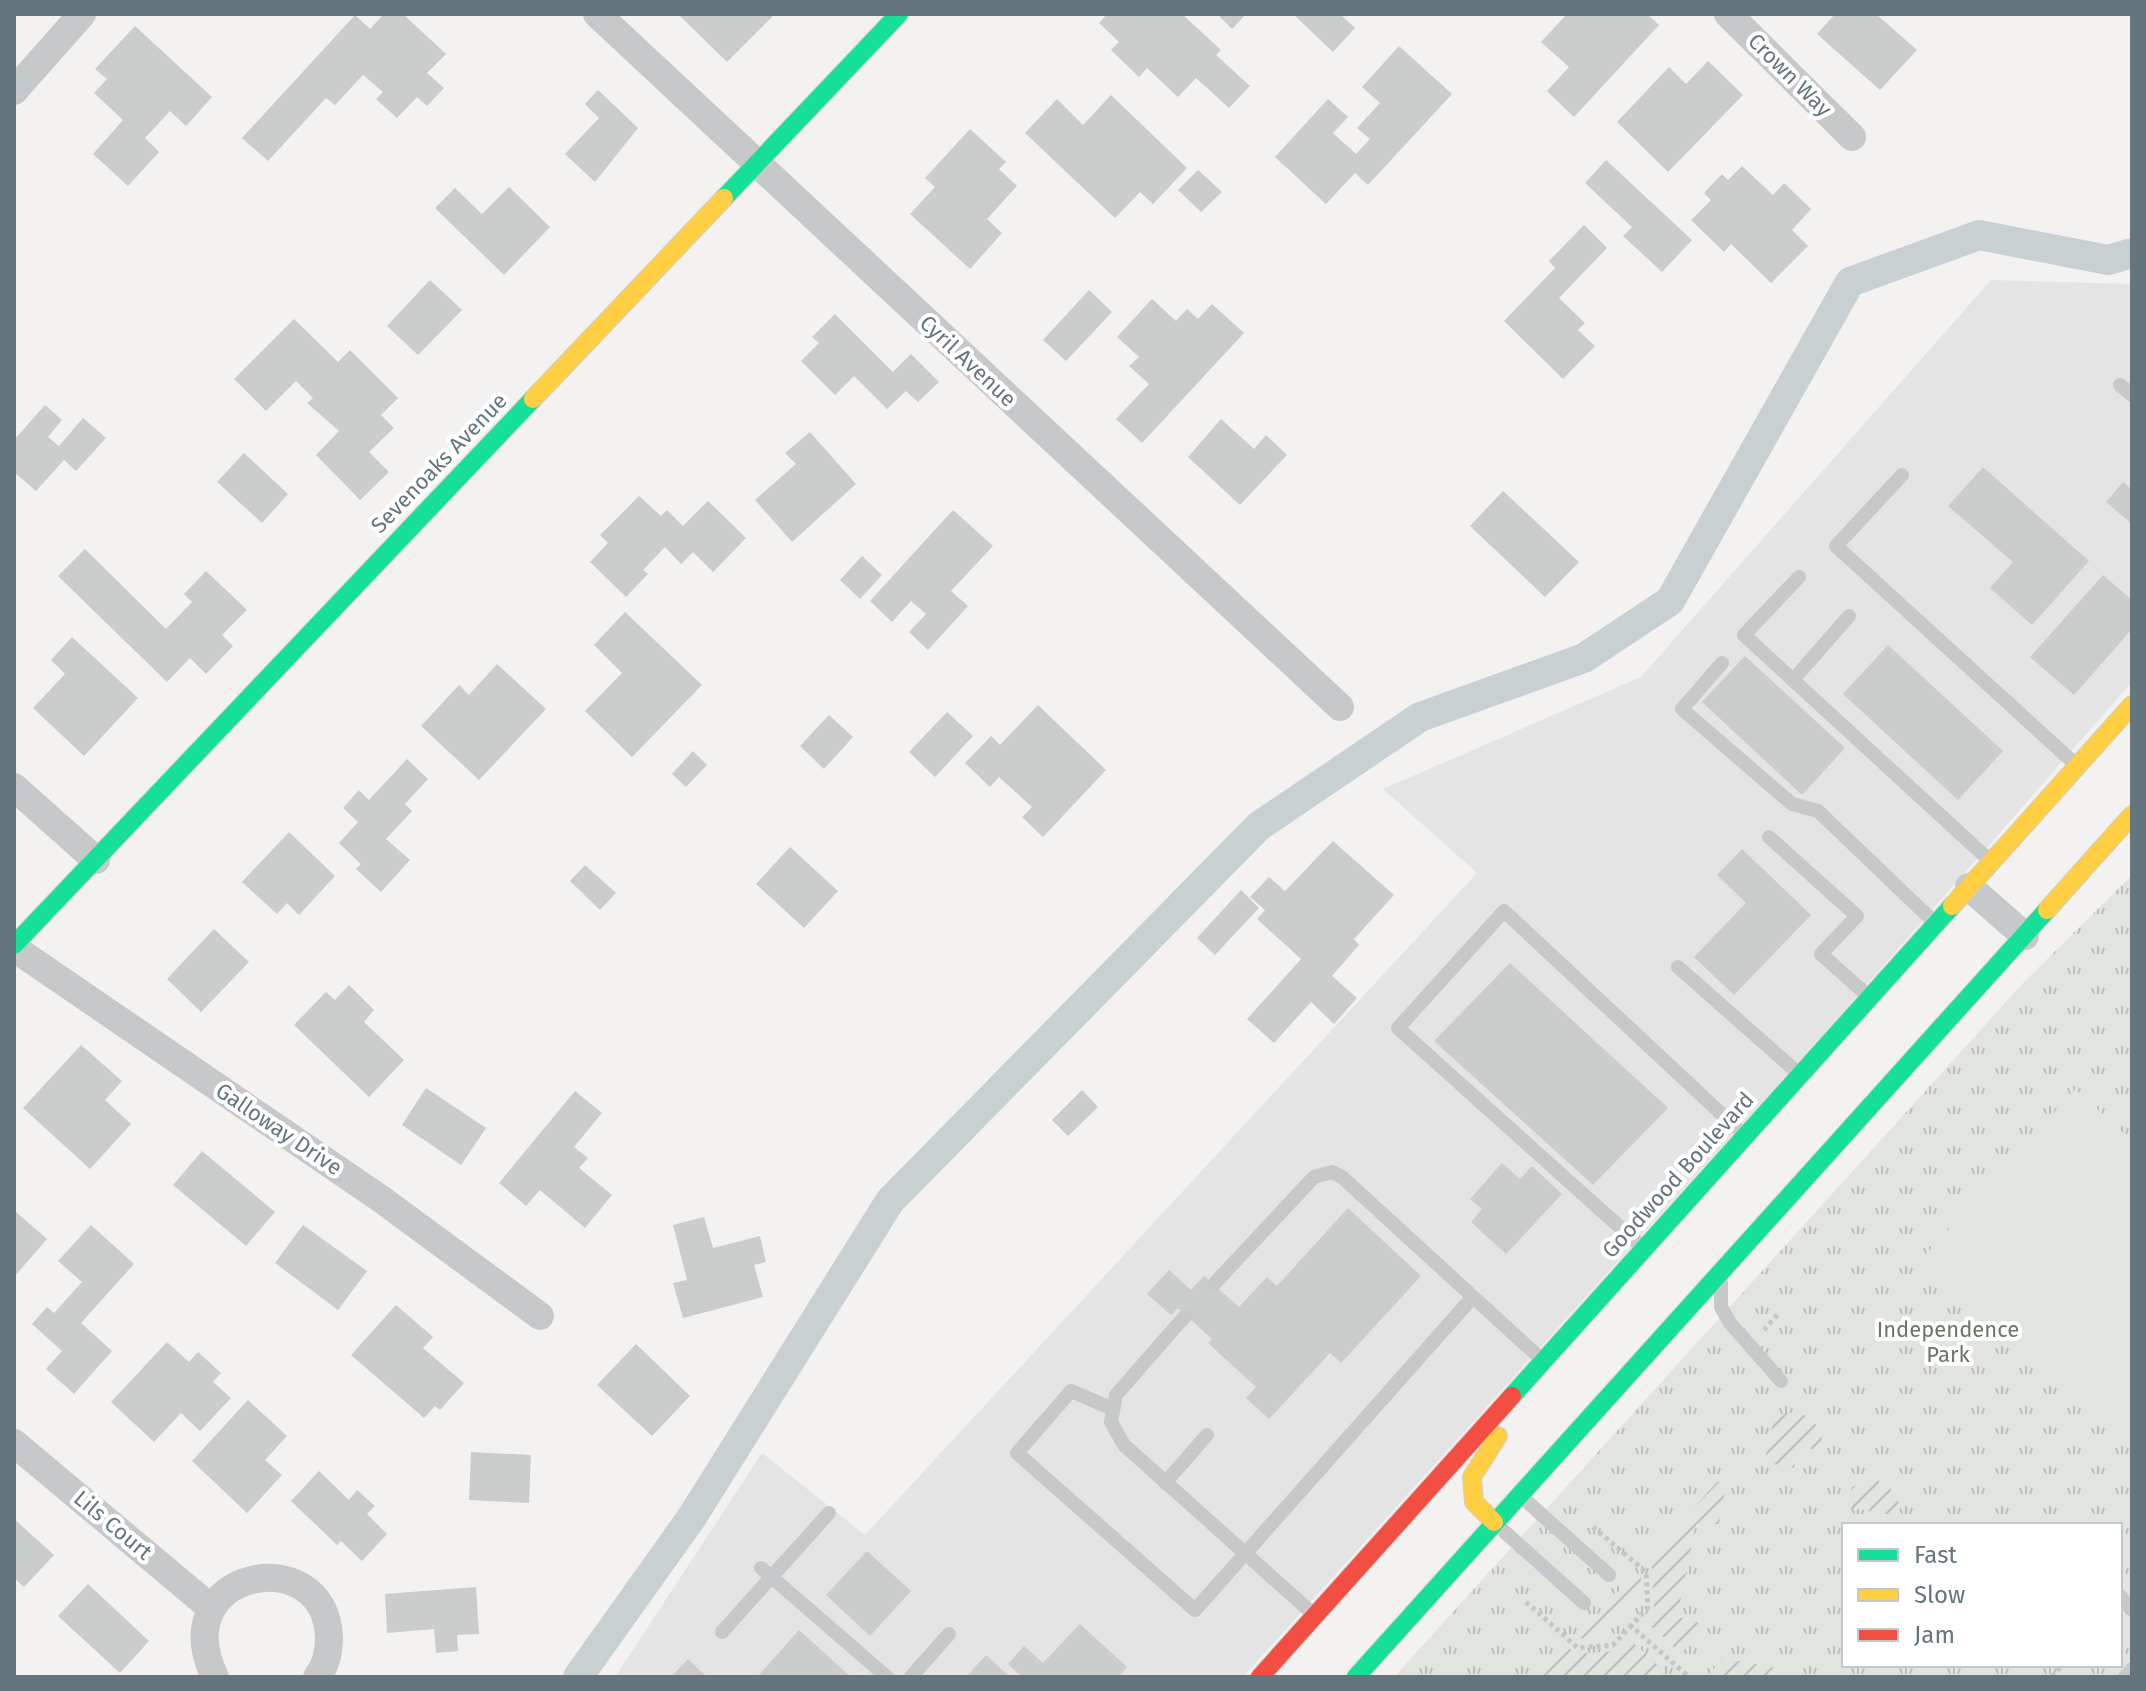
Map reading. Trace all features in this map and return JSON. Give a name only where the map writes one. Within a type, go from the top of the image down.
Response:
[{"type":"main road","name":"Sevenoaks Avenue","points":[[14,947],[899,14]]},
{"type":"main road","name":"Goodwood Boulevard","points":[[1260,1677],[2132,705]]},
{"type":"main road","points":[[1356,1677],[2132,817]]},
{"type":"main road","points":[[1494,1522],[1474,1502],[1472,1477],[1544,1361]]},
{"type":"street","points":[[14,91],[82,14]]},
{"type":"street","name":"Cyril Avenue","points":[[597,14],[1340,707]]},
{"type":"street","name":"Crown Way","points":[[1728,14],[1852,137]]},
{"type":"street","points":[[14,787],[96,860]]},
{"type":"street","points":[[1969,887],[2025,936]]},
{"type":"street","name":"Galloway Drive","points":[[14,947],[381,1199],[540,1316]]},
{"type":"street","name":"Lils Court","points":[[14,1443],[211,1608]]},
{"type":"street","points":[[215,1677],[205,1656],[203,1631],[211,1608],[228,1589],[251,1578],[276,1577],[299,1585],[317,1601],[328,1624],[329,1648],[317,1677]]},
{"type":"lane","points":[[1902,475],[1836,546],[2077,766]]},
{"type":"lane","points":[[1799,577],[1744,635],[1991,862]]},
{"type":"lane","points":[[1793,680],[1849,616]]},
{"type":"lane","points":[[1722,663],[1682,709],[1792,804],[1818,811],[1936,924]]},
{"type":"lane","points":[[1769,837],[1857,916],[1821,954],[1870,998]]},
{"type":"lane","points":[[1645,1249],[1398,1028],[1504,911],[1746,1136]]},
{"type":"lane","points":[[1678,967],[1800,1075]]},
{"type":"lane","points":[[1214,1284],[1314,1177],[1332,1172],[1342,1177],[1544,1361]]},
{"type":"lane","points":[[1721,1275],[1721,1307],[1730,1323],[1781,1381]]},
{"type":"lane","points":[[1113,1409],[1071,1391],[1017,1453],[1195,1610],[1246,1555],[1467,1293]]},
{"type":"lane","points":[[1186,1315],[1116,1395],[1111,1422],[1124,1445],[1315,1616]]},
{"type":"lane","points":[[1163,1480],[1207,1435]]},
{"type":"lane","points":[[1519,1494],[1609,1575]]},
{"type":"lane","points":[[722,1632],[766,1572],[829,1513]]},
{"type":"lane","points":[[1494,1522],[1584,1603]]},
{"type":"lane","points":[[766,1572],[887,1677]]},
{"type":"lane","points":[[911,1677],[949,1634]]},
{"type":"lane","points":[[2125,1677],[2132,1669]]},
{"type":"path","points":[[1758,1337],[1778,1314]]},
{"type":"path","points":[[1526,1602],[1578,1648],[1613,1645],[1648,1607],[1646,1572],[1593,1527]]},
{"type":"path","points":[[1631,1626],[1689,1677]]},
{"type":"shaded area","points":[[1991,280],[2132,284],[2132,682],[1825,1032],[1243,1677],[615,1677],[762,1453],[865,1535],[1477,873],[1383,789],[1641,677]]},
{"type":"green space","name":"Independence Park","points":[[2132,875],[2132,1677],[1394,1677],[2025,981]]},
{"type":"green space","points":[[2075,1089],[2132,1141],[2132,1433],[1926,1254]]},
{"type":"green space","points":[[1785,1413],[1802,1413],[1824,1432],[1818,1450],[1799,1447],[1794,1468],[1769,1463],[1765,1459],[1773,1423]]},
{"type":"green space","points":[[1873,1478],[1890,1488],[1901,1506],[1897,1516],[1852,1508],[1847,1504],[1852,1487]]},
{"type":"green space","points":[[1723,1480],[1726,1484],[1719,1524],[1696,1524],[1677,1617],[1697,1621],[1698,1630],[1681,1653],[1647,1623],[1643,1626],[1640,1624],[1654,1609],[1652,1568],[1645,1562],[1716,1483]]},
{"type":"green space","points":[[1636,1572],[1641,1577],[1641,1587],[1593,1642],[1577,1637]]},
{"type":"green space","points":[[1628,1638],[1664,1671],[1659,1677],[1542,1677],[1568,1647],[1576,1654],[1616,1651]]},
{"type":"green space","points":[[1723,1658],[1776,1668],[1777,1677],[1707,1677]]},
{"type":"building","points":[[384,14],[403,14],[446,54],[427,73],[444,88],[427,106],[417,97],[397,118],[376,99],[383,92],[363,75],[335,105],[326,98],[268,161],[242,138],[355,15],[370,29]]},
{"type":"building","points":[[678,14],[775,14],[727,62]]},
{"type":"building","points":[[1107,14],[1182,14],[1221,50],[1216,55],[1250,86],[1229,108],[1196,78],[1178,97],[1147,68],[1139,77],[1111,50],[1119,42],[1099,23]]},
{"type":"building","points":[[1217,14],[1246,14],[1232,29]]},
{"type":"building","points":[[1293,14],[1340,14],[1355,28],[1333,52]]},
{"type":"building","points":[[1567,14],[1647,14],[1659,25],[1574,117],[1547,91],[1569,67],[1541,42]]},
{"type":"building","points":[[1835,14],[1876,14],[1917,50],[1880,90],[1817,34]]},
{"type":"building","points":[[135,26],[212,97],[186,126],[170,111],[145,138],[159,152],[128,186],[93,154],[123,120],[94,93],[107,79],[95,69]]},
{"type":"building","points":[[1399,46],[1452,94],[1368,185],[1355,173],[1326,204],[1275,157],[1328,99],[1348,117],[1333,133],[1356,154],[1370,139],[1357,128],[1380,103],[1362,87]]},
{"type":"building","points":[[1708,61],[1743,95],[1668,172],[1617,122],[1669,67],[1686,84]]},
{"type":"building","points":[[598,90],[638,128],[595,182],[565,154],[599,118],[585,104]]},
{"type":"building","points":[[1111,95],[1187,168],[1153,204],[1140,192],[1115,218],[1025,133],[1057,99],[1083,125]]},
{"type":"building","points":[[970,129],[1006,162],[999,169],[1017,186],[987,219],[1002,233],[970,269],[910,214],[935,187],[925,178]]},
{"type":"building","points":[[1606,160],[1692,240],[1662,272],[1623,236],[1632,227],[1585,183]]},
{"type":"building","points":[[1742,166],[1773,195],[1784,183],[1811,209],[1792,230],[1808,246],[1771,283],[1731,244],[1724,252],[1691,220],[1711,200],[1704,193],[1722,174],[1728,180]]},
{"type":"building","points":[[1198,170],[1222,192],[1201,212],[1178,190]]},
{"type":"building","points":[[509,187],[550,227],[504,275],[435,208],[455,188],[482,214]]},
{"type":"building","points":[[1584,225],[1607,248],[1559,298],[1585,323],[1578,330],[1595,346],[1563,379],[1504,321],[1555,268],[1549,261]]},
{"type":"building","points":[[430,280],[462,310],[418,355],[387,326]]},
{"type":"building","points":[[1089,290],[1112,312],[1066,361],[1043,340]]},
{"type":"building","points":[[1152,299],[1176,321],[1187,309],[1198,319],[1212,304],[1244,333],[1142,443],[1116,419],[1149,384],[1129,366],[1139,357],[1117,337]]},
{"type":"building","points":[[835,314],[893,372],[911,354],[939,382],[918,402],[906,391],[887,409],[854,376],[835,395],[801,361],[819,343],[812,337]]},
{"type":"building","points":[[294,319],[338,362],[350,350],[398,398],[381,415],[394,428],[369,452],[389,472],[360,500],[316,455],[339,431],[307,403],[313,398],[296,381],[266,411],[234,379]]},
{"type":"building","points":[[45,405],[62,420],[48,437],[59,446],[83,418],[106,438],[76,471],[64,460],[36,491],[14,472],[14,440]]},
{"type":"building","points":[[1221,419],[1254,449],[1266,435],[1287,455],[1240,505],[1188,457]]},
{"type":"building","points":[[810,432],[856,484],[792,542],[755,500],[796,464],[785,453]]},
{"type":"building","points":[[244,453],[288,494],[262,523],[217,482]]},
{"type":"building","points":[[1983,467],[2089,561],[2032,625],[1990,588],[2013,562],[1948,506]]},
{"type":"building","points":[[2123,482],[2132,490],[2132,524],[2106,502]]},
{"type":"building","points":[[1503,491],[1579,562],[1545,597],[1470,526]]},
{"type":"building","points":[[639,496],[661,516],[667,510],[683,526],[708,501],[746,538],[713,572],[693,552],[681,564],[665,547],[643,570],[648,574],[626,597],[590,562],[608,543],[600,535]]},
{"type":"building","points":[[953,510],[993,546],[951,591],[968,606],[928,650],[909,632],[926,614],[911,601],[892,622],[870,601]]},
{"type":"building","points":[[85,549],[166,629],[192,602],[184,594],[206,571],[247,610],[222,635],[233,646],[206,674],[190,658],[167,682],[58,576]]},
{"type":"building","points":[[862,556],[882,575],[860,599],[840,580]]},
{"type":"building","points":[[2103,575],[2132,600],[2132,629],[2074,695],[2030,657]]},
{"type":"building","points":[[625,612],[702,685],[632,757],[585,711],[622,673],[594,645]]},
{"type":"building","points":[[72,637],[138,698],[84,756],[33,708],[65,674],[51,660]]},
{"type":"building","points":[[1888,645],[2003,751],[1958,800],[1843,694]]},
{"type":"building","points":[[1745,656],[1845,748],[1802,795],[1702,702]]},
{"type":"building","points":[[497,664],[546,709],[479,780],[421,726],[459,685],[469,695]]},
{"type":"building","points":[[1038,705],[1106,770],[1043,837],[1022,817],[1032,807],[999,777],[990,787],[965,763],[991,736],[1000,745]]},
{"type":"building","points":[[947,712],[973,736],[935,777],[909,752]]},
{"type":"building","points":[[829,715],[853,737],[824,769],[800,746]]},
{"type":"building","points":[[693,751],[707,765],[686,787],[672,774]]},
{"type":"building","points":[[407,759],[428,779],[405,804],[412,811],[386,839],[410,860],[381,892],[356,869],[361,864],[339,843],[358,822],[343,808],[359,790],[369,800]]},
{"type":"building","points":[[289,832],[335,876],[299,915],[287,903],[277,914],[242,882]]},
{"type":"building","points":[[1333,841],[1394,895],[1354,939],[1359,945],[1332,976],[1357,998],[1334,1024],[1311,1002],[1274,1043],[1247,1019],[1301,959],[1257,919],[1265,910],[1250,897],[1269,877],[1285,891]]},
{"type":"building","points":[[790,847],[838,891],[804,928],[756,884]]},
{"type":"building","points":[[1742,849],[1811,915],[1734,995],[1694,957],[1746,903],[1717,875]]},
{"type":"building","points":[[585,865],[616,893],[600,910],[570,881]]},
{"type":"building","points":[[1241,890],[1259,908],[1215,955],[1197,938]]},
{"type":"building","points":[[214,929],[249,962],[201,1012],[167,979]]},
{"type":"building","points":[[1510,963],[1668,1108],[1593,1185],[1434,1041]]},
{"type":"building","points":[[349,985],[374,1010],[364,1022],[404,1060],[369,1097],[294,1025],[326,992],[335,1000]]},
{"type":"building","points":[[81,1045],[122,1081],[105,1100],[131,1124],[90,1169],[23,1108]]},
{"type":"building","points":[[426,1088],[486,1128],[461,1165],[402,1125]]},
{"type":"building","points":[[1082,1090],[1098,1107],[1068,1136],[1052,1120]]},
{"type":"building","points":[[575,1091],[602,1113],[574,1147],[588,1158],[579,1168],[612,1195],[585,1228],[540,1190],[526,1206],[499,1183]]},
{"type":"building","points":[[202,1151],[275,1212],[246,1246],[173,1185]]},
{"type":"building","points":[[1502,1163],[1520,1179],[1532,1166],[1562,1194],[1506,1254],[1471,1222],[1482,1209],[1470,1199]]},
{"type":"building","points":[[1348,1208],[1421,1276],[1341,1363],[1330,1353],[1269,1419],[1246,1398],[1256,1387],[1208,1343],[1212,1339],[1178,1308],[1171,1315],[1147,1294],[1169,1270],[1191,1290],[1204,1276],[1239,1307],[1267,1277],[1277,1286]]},
{"type":"building","points":[[16,1212],[47,1239],[14,1277],[14,1215]]},
{"type":"building","points":[[704,1217],[713,1248],[760,1236],[766,1262],[754,1265],[763,1297],[683,1318],[673,1283],[687,1280],[673,1225]]},
{"type":"building","points":[[91,1225],[134,1264],[81,1323],[112,1351],[74,1394],[46,1369],[62,1351],[32,1324],[47,1307],[54,1313],[82,1282],[58,1261]]},
{"type":"building","points":[[303,1225],[367,1271],[338,1310],[275,1263]]},
{"type":"building","points":[[396,1305],[433,1337],[423,1348],[464,1383],[440,1410],[435,1406],[424,1418],[351,1355]]},
{"type":"building","points":[[167,1342],[189,1362],[198,1352],[221,1373],[213,1382],[231,1398],[200,1431],[181,1413],[154,1442],[111,1402]]},
{"type":"building","points":[[636,1344],[690,1396],[652,1436],[597,1385]]},
{"type":"building","points":[[248,1400],[287,1436],[265,1460],[282,1475],[247,1513],[192,1461]]},
{"type":"building","points":[[471,1452],[531,1455],[529,1503],[469,1500]]},
{"type":"building","points":[[319,1471],[349,1500],[357,1490],[375,1506],[367,1514],[387,1534],[362,1561],[341,1541],[337,1545],[291,1501]]},
{"type":"building","points":[[14,1519],[54,1555],[24,1587],[14,1578]]},
{"type":"building","points":[[867,1551],[911,1591],[870,1636],[826,1595]]},
{"type":"building","points":[[88,1584],[149,1641],[120,1673],[58,1616]]},
{"type":"building","points":[[476,1587],[479,1634],[457,1635],[458,1651],[436,1653],[434,1629],[387,1633],[385,1594]]},
{"type":"building","points":[[1080,1624],[1127,1667],[1118,1677],[1022,1677],[1008,1664],[1024,1646],[1043,1663]]},
{"type":"building","points":[[799,1630],[851,1677],[757,1677]]},
{"type":"building","points":[[986,1655],[1010,1677],[966,1677]]},
{"type":"building","points":[[688,1659],[707,1677],[671,1677]]},
{"type":"waterway","points":[[578,1677],[692,1517],[890,1201],[1259,826],[1420,717],[1584,658],[1670,601],[1850,282],[1979,235],[2108,260],[2132,253]]},
{"type":"traffic: fast","points":[[724,198],[899,14]]},
{"type":"traffic: fast","points":[[14,945],[533,399]]},
{"type":"traffic: fast","points":[[1512,1396],[1952,906]]},
{"type":"traffic: fast","points":[[1356,1677],[2047,910]]},
{"type":"traffic: slow","points":[[533,399],[724,198]]},
{"type":"traffic: slow","points":[[1952,906],[2132,705]]},
{"type":"traffic: slow","points":[[2047,910],[2132,815]]},
{"type":"traffic: slow","points":[[1494,1522],[1474,1502],[1472,1477],[1498,1436]]},
{"type":"traffic: jam","points":[[1260,1677],[1512,1396]]}]
